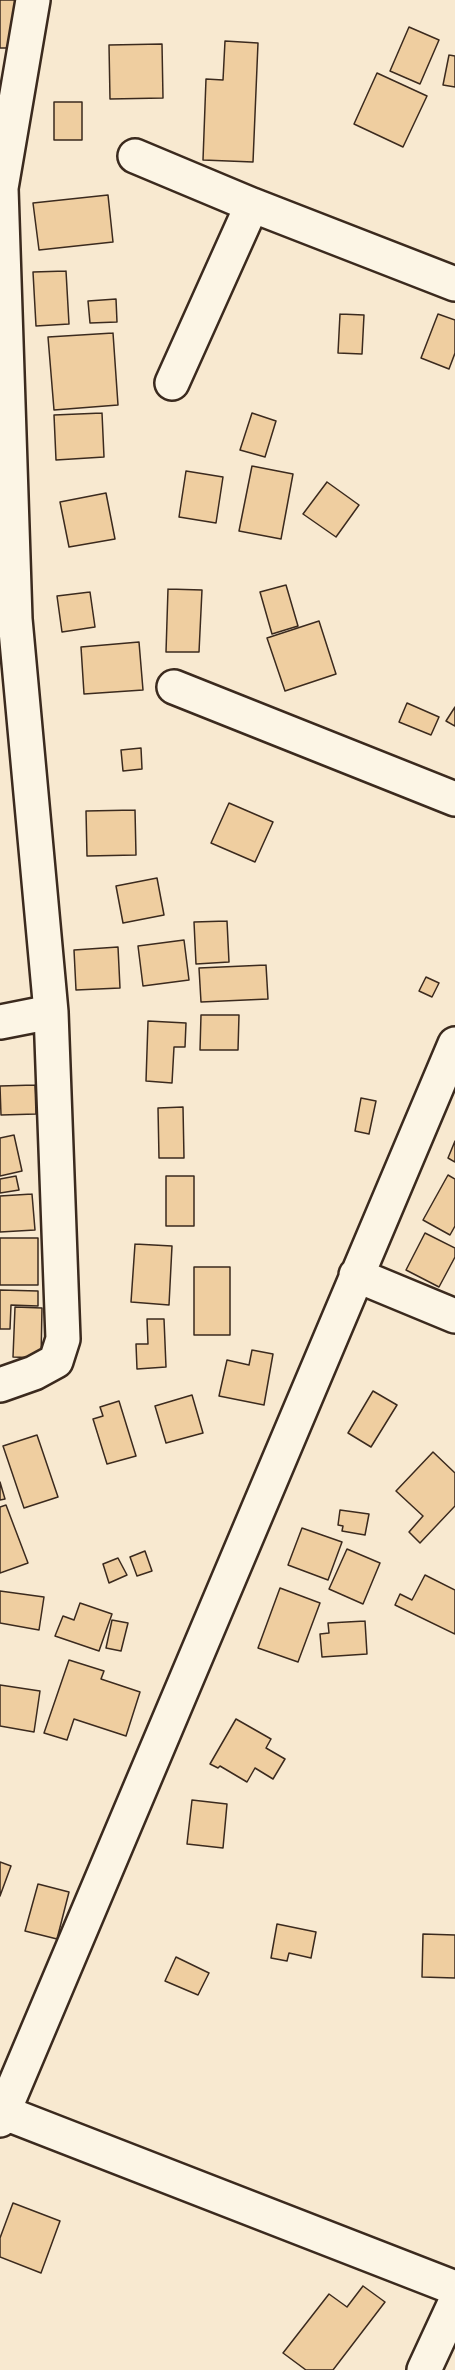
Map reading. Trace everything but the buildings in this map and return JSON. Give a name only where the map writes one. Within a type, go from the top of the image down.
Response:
[{"type":"street","points":[[0,1385],[34,1373],[56,1361],[63,1339],[51,1012],[8,621],[0,188],[33,0]]},
{"type":"street","points":[[135,156],[252,205],[455,284]]},
{"type":"street","points":[[172,383],[252,205]]},
{"type":"street","points":[[174,687],[455,799]]},
{"type":"street","points":[[0,1022],[51,1012]]},
{"type":"street","points":[[455,1044],[1,2114],[455,2288]]},
{"type":"street","points":[[356,1275],[455,1316]]},
{"type":"street","points":[[424,2370],[455,2302]]}]
